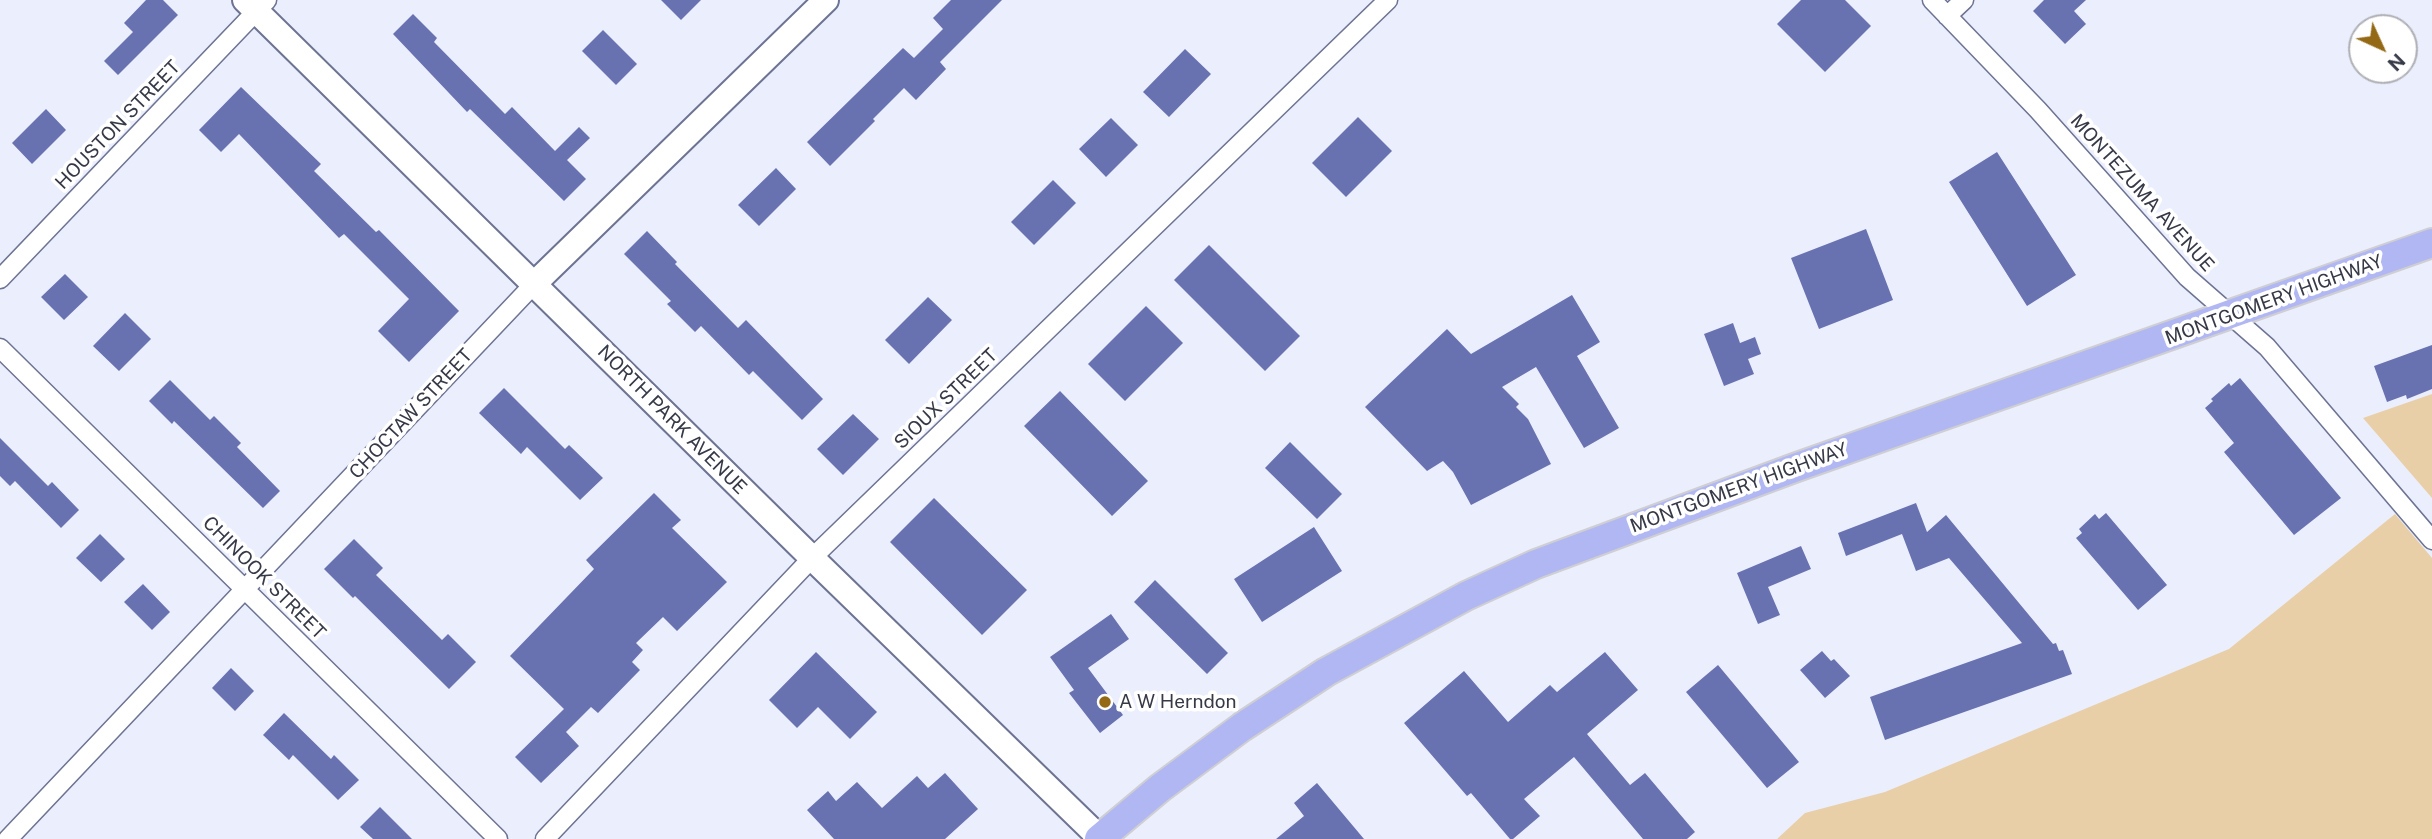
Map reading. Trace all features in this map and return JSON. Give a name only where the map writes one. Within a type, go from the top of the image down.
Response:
[{"type":"main road","name":"MONTGOMERY HIGHWAY","points":[[1100,839],[1160,788],[1242,727],[1326,672],[1466,596],[1598,540],[1797,467],[2432,243]]},
{"type":"street","name":"CHOCTAW STREET","points":[[8,839],[534,284],[826,0]]},
{"type":"street","name":"SIOUX STREET","points":[[545,839],[812,558],[1388,0]]},
{"type":"street","name":"MONTEZUMA AVENUE","points":[[1932,0],[2090,167],[2187,277],[2267,347],[2432,540]]},
{"type":"street","points":[[1947,16],[1964,0]]},
{"type":"street","name":"NORTH PARK AVENUE","points":[[256,4],[534,284],[1100,839]]},
{"type":"street","name":"HOUSTON STREET","points":[[0,279],[256,4]]},
{"type":"street","name":"CHINOOK STREET","points":[[0,348],[498,839]]},
{"type":"shaded area","points":[[2432,394],[2432,498],[2363,418]]},
{"type":"shaded area","points":[[2395,514],[2432,558],[2432,839],[1777,839],[1805,813],[1885,792],[2229,649]]},
{"type":"building","points":[[146,0],[163,0],[178,15],[118,75],[104,61],[133,32],[124,23]]},
{"type":"building","points":[[661,0],[701,0],[681,20]]},
{"type":"building","points":[[951,0],[1002,0],[940,62],[946,69],[916,100],[904,88],[830,166],[807,142],[903,48],[914,58],[943,29],[933,18]]},
{"type":"building","points":[[1801,0],[1845,0],[1871,26],[1825,72],[1777,24]]},
{"type":"building","points":[[2044,0],[2086,0],[2074,11],[2086,24],[2065,44],[2033,11]]},
{"type":"building","points":[[413,14],[437,38],[434,42],[505,114],[512,107],[555,151],[579,127],[590,138],[567,160],[586,179],[564,201],[470,109],[467,112],[393,34]]},
{"type":"building","points":[[603,30],[637,64],[616,85],[582,51]]},
{"type":"building","points":[[1185,49],[1211,74],[1169,117],[1143,92]]},
{"type":"building","points":[[241,87],[321,164],[314,171],[376,232],[379,230],[459,311],[409,362],[378,331],[409,299],[344,234],[339,238],[239,134],[221,152],[199,130]]},
{"type":"building","points":[[46,109],[66,130],[32,164],[12,143]]},
{"type":"building","points":[[1358,117],[1392,151],[1346,197],[1312,163]]},
{"type":"building","points":[[1111,118],[1138,145],[1106,177],[1079,149]]},
{"type":"building","points":[[1997,152],[2076,275],[2027,306],[1949,182]]},
{"type":"building","points":[[776,168],[796,189],[759,226],[738,205]]},
{"type":"building","points":[[1053,180],[1076,203],[1034,245],[1011,222]]},
{"type":"building","points":[[1866,229],[1893,300],[1819,329],[1791,258]]},
{"type":"building","points":[[647,231],[677,262],[675,264],[738,328],[746,320],[823,399],[802,420],[753,371],[749,375],[701,326],[695,332],[667,304],[671,301],[624,254]]},
{"type":"building","points":[[1209,245],[1300,336],[1265,371],[1174,280]]},
{"type":"building","points":[[65,274],[88,297],[64,320],[41,297]]},
{"type":"building","points":[[1572,295],[1600,342],[1577,356],[1619,428],[1584,448],[1536,367],[1502,387],[1519,404],[1516,407],[1528,419],[1551,464],[1471,505],[1453,472],[1443,461],[1427,471],[1365,407],[1447,329],[1471,354]]},
{"type":"building","points":[[928,297],[952,320],[909,364],[885,340]]},
{"type":"building","points":[[1146,306],[1183,343],[1125,401],[1088,364]]},
{"type":"building","points":[[125,313],[151,339],[119,371],[93,346]]},
{"type":"building","points":[[1733,323],[1740,343],[1755,337],[1761,354],[1748,359],[1754,374],[1724,386],[1704,334]]},
{"type":"building","points":[[2432,345],[2432,389],[2407,399],[2406,395],[2387,402],[2374,366]]},
{"type":"building","points":[[2240,378],[2341,498],[2294,535],[2224,452],[2234,443],[2205,408],[2229,383],[2231,386]]},
{"type":"building","points":[[170,380],[210,420],[214,416],[241,443],[237,447],[280,491],[263,508],[174,421],[172,424],[149,401]]},
{"type":"building","points":[[504,388],[565,449],[569,445],[603,478],[580,500],[527,447],[521,454],[479,413]]},
{"type":"building","points":[[1060,391],[1148,481],[1112,516],[1024,426]]},
{"type":"building","points":[[853,414],[879,439],[843,475],[817,449]]},
{"type":"building","points":[[0,438],[48,486],[52,482],[79,510],[61,528],[15,481],[10,486],[0,476]]},
{"type":"building","points":[[1290,442],[1342,494],[1317,519],[1265,468]]},
{"type":"building","points":[[654,493],[681,520],[672,528],[727,582],[677,631],[663,617],[636,643],[643,650],[632,662],[640,670],[598,713],[591,707],[566,732],[579,746],[541,783],[515,757],[564,709],[510,656],[594,569],[586,560]]},
{"type":"building","points":[[934,498],[1027,590],[982,635],[890,542]]},
{"type":"building","points":[[1916,503],[1927,532],[1946,515],[2053,644],[2056,643],[2059,651],[2063,650],[2072,674],[1885,740],[1870,697],[2022,643],[1949,558],[1916,571],[1902,534],[1846,556],[1838,533]]},
{"type":"building","points":[[2106,513],[2167,585],[2138,610],[2076,538],[2082,533],[2079,529],[2095,514],[2099,519]]},
{"type":"building","points":[[1314,527],[1342,571],[1262,622],[1234,579]]},
{"type":"building","points":[[100,534],[125,559],[101,582],[76,558]]},
{"type":"building","points":[[354,539],[383,568],[376,575],[442,640],[448,634],[476,662],[449,689],[324,569]]},
{"type":"building","points":[[1801,546],[1811,569],[1768,587],[1780,615],[1758,624],[1737,573]]},
{"type":"building","points":[[1155,580],[1228,653],[1207,674],[1134,602]]},
{"type":"building","points":[[143,584],[170,612],[152,630],[124,602]]},
{"type":"building","points":[[1111,614],[1129,639],[1088,668],[1123,715],[1100,733],[1069,693],[1074,690],[1050,657]]},
{"type":"building","points":[[1822,651],[1850,676],[1825,698],[1800,670]]},
{"type":"building","points":[[816,652],[877,712],[850,739],[818,707],[797,728],[769,700]]},
{"type":"building","points":[[1605,652],[1638,690],[1587,734],[1630,785],[1645,773],[1695,832],[1687,839],[1643,839],[1574,757],[1524,799],[1540,816],[1510,839],[1471,793],[1467,796],[1404,723],[1464,671],[1508,722],[1550,685],[1557,692]]},
{"type":"building","points":[[1718,665],[1799,762],[1767,788],[1686,692]]},
{"type":"building","points":[[231,668],[254,691],[235,711],[212,688]]},
{"type":"building","points":[[284,713],[331,759],[334,755],[359,780],[338,800],[293,755],[289,760],[263,735]]},
{"type":"building","points":[[945,773],[978,809],[945,839],[834,839],[807,810],[828,791],[836,801],[857,782],[882,808],[917,776],[928,788]]},
{"type":"building","points":[[1317,783],[1364,839],[1276,839],[1304,816],[1294,803]]},
{"type":"building","points":[[380,807],[412,839],[373,839],[360,827]]},
{"type":"place","name":"A W Herndon","points":[[1105,702]]}]
